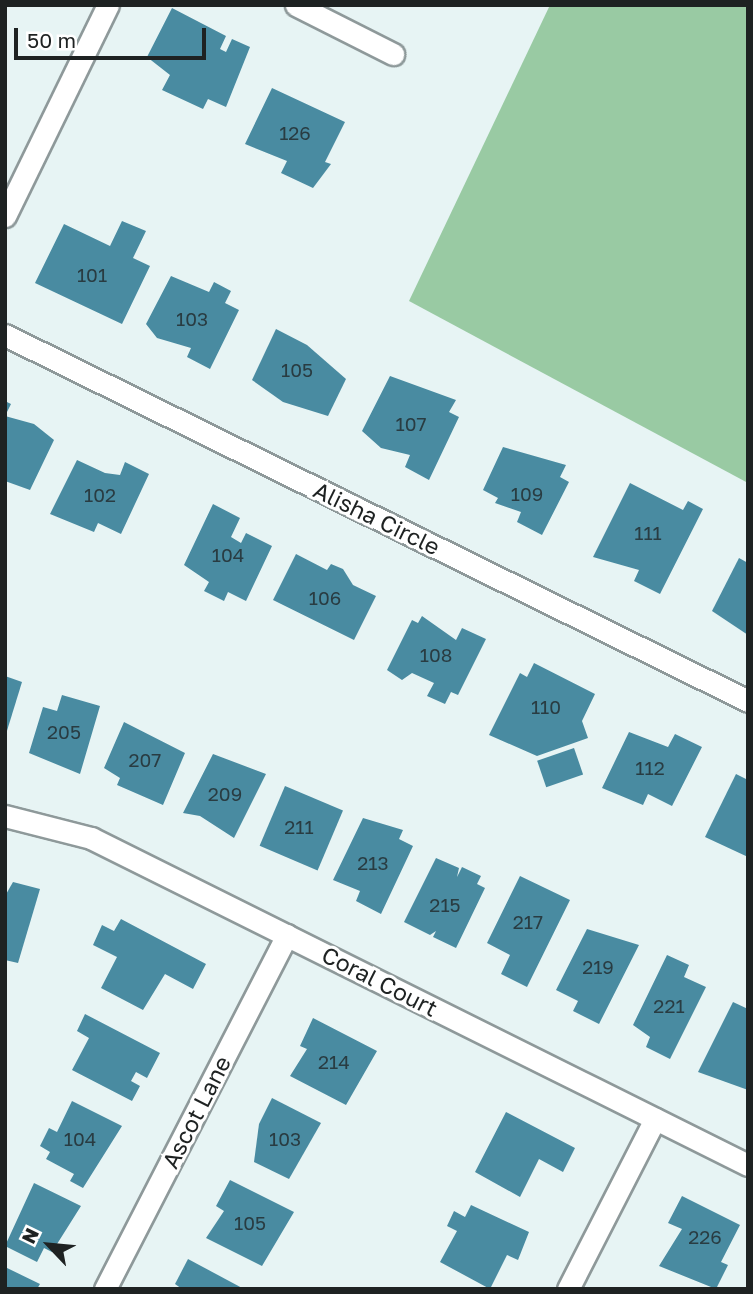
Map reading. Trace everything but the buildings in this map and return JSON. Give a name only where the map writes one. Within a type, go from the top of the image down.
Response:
[{"type":"street","points":[[5,216],[108,5]]},
{"type":"street","points":[[296,5],[393,54]]},
{"type":"street","name":"Alisha Circle","points":[[5,335],[748,701]]},
{"type":"street","name":"Coral Court","points":[[5,816],[91,838],[748,1165]]},
{"type":"street","name":"Ascot Lane","points":[[105,1289],[287,935]]},
{"type":"street","points":[[568,1289],[655,1119]]},
{"type":"green space","points":[[550,5],[748,5],[748,483],[409,301]]}]
